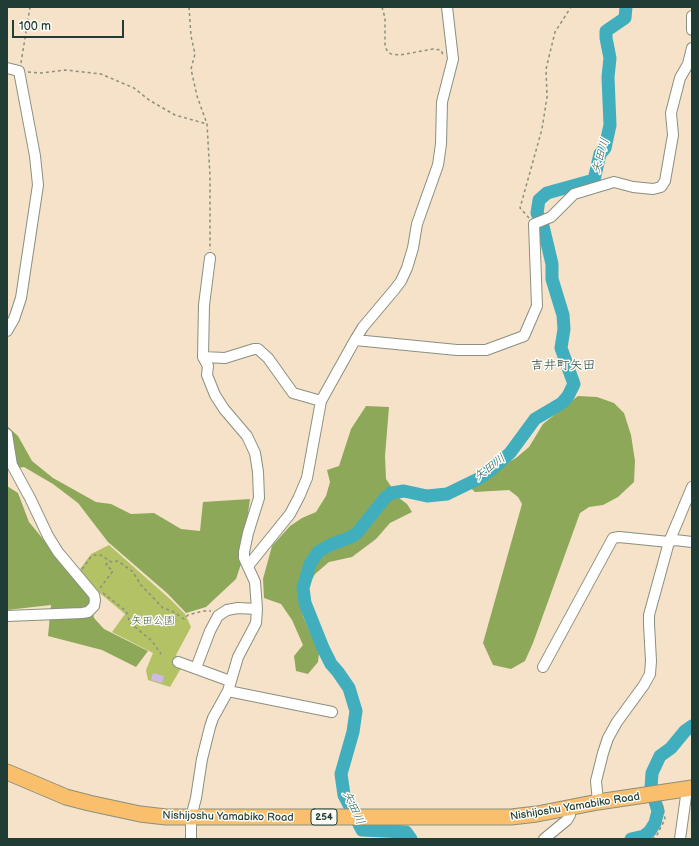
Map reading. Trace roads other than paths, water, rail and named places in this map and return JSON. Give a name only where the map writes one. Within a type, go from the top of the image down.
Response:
[{"type":"highway","name":"Nishijoshu Yamabiko Road","points":[[7,772],[66,797],[106,808],[153,816],[191,817],[486,818],[524,816],[598,802],[655,796],[689,789]]},
{"type":"street","points":[[248,566],[290,514],[299,497],[307,478],[321,401],[363,327],[379,310],[402,281],[407,268],[413,248],[417,224],[438,166],[442,144],[442,102],[453,59],[447,7]]},
{"type":"street","points":[[692,16],[692,30]]},
{"type":"street","points":[[355,340],[457,350],[486,350],[524,336],[537,306],[534,224],[551,217],[574,194],[614,182],[633,187],[653,189],[661,187],[665,181],[673,135],[671,114],[680,78],[688,64],[692,48]]},
{"type":"street","points":[[7,68],[19,71],[35,156],[38,185],[21,298],[14,319],[7,331]]},
{"type":"street","points":[[191,839],[191,817],[196,798],[202,758],[210,727],[229,686],[238,657],[256,623],[257,609],[255,582],[244,558],[248,533],[259,498],[258,472],[255,453],[247,436],[224,409],[215,395],[207,375],[208,366],[203,357],[204,305],[210,258]]},
{"type":"street","points":[[203,357],[225,358],[254,348],[258,349],[268,358],[293,393],[321,401]]},
{"type":"street","points":[[7,434],[12,465],[46,531],[58,552],[94,595],[94,606],[88,612],[74,614],[7,616]]},
{"type":"street","points":[[598,802],[596,781],[608,738],[617,722],[644,685],[650,674],[651,661],[648,624],[649,615],[669,542],[692,487]]},
{"type":"street","points":[[542,667],[613,538],[619,537],[669,542],[675,540],[692,542]]},
{"type":"street","points":[[196,668],[210,631],[218,616],[227,610],[238,608],[257,609]]},
{"type":"street","points":[[178,662],[196,668],[229,686],[332,712]]},
{"type":"street","points":[[680,839],[689,789]]},
{"type":"street","points":[[544,839],[567,820],[570,815],[570,807]]},
{"type":"waterway","name":"矢田川","points":[[411,839],[406,832],[362,830],[344,795],[341,774],[353,732],[356,711],[349,688],[331,664],[323,648],[305,603],[303,588],[310,564],[318,552],[357,533],[385,498],[391,493],[404,491],[427,496],[447,494],[480,478],[510,453],[535,419],[562,403],[568,396],[574,384],[561,348],[564,329],[563,315],[552,279],[552,264],[543,226],[537,213],[539,200],[547,193],[594,180],[600,154],[605,148],[610,125],[608,77],[610,58],[606,31],[625,18],[626,7]]},
{"type":"waterway","points":[[631,839],[644,836],[650,831],[655,823],[658,811],[651,788],[652,773],[660,756],[671,748],[685,731],[692,726]]},
{"type":"district","name":"吉井町矢田","points":[[563,366]]},
{"type":"park label","name":"矢田公園","points":[[153,621]]}]
